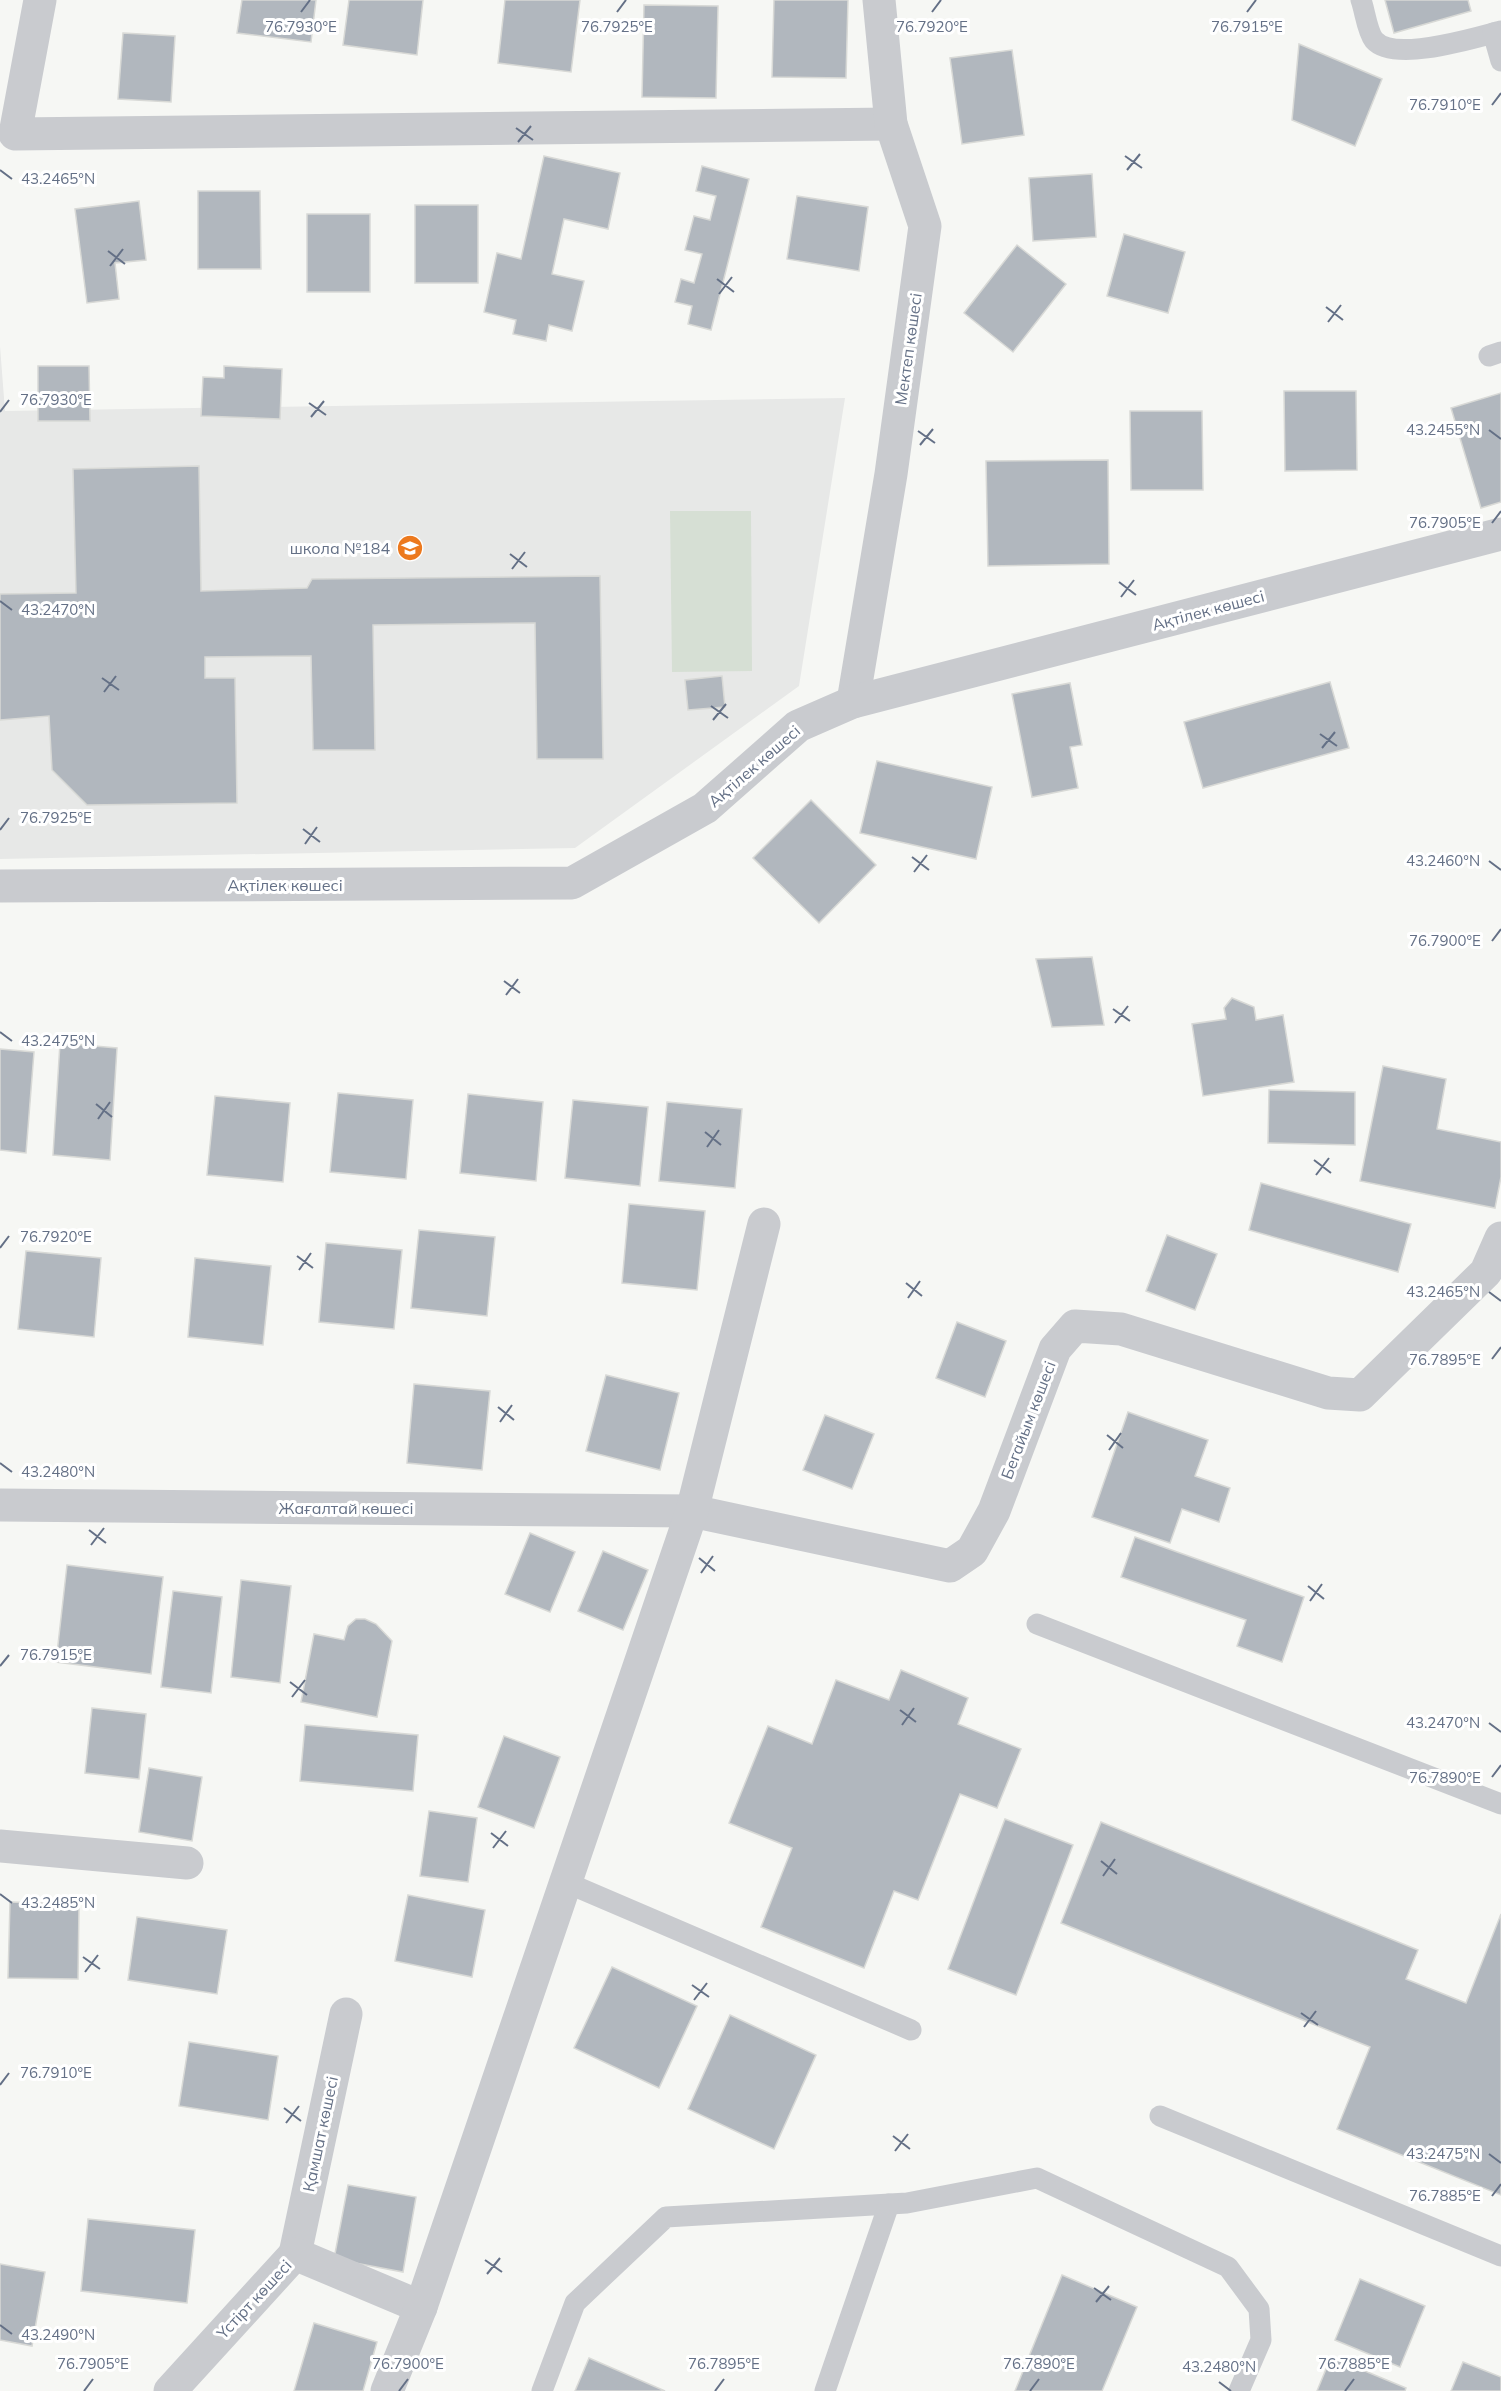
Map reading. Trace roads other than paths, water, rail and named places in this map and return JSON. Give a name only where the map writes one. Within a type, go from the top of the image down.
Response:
[{"type":"street","points":[[40,0],[15,134],[891,124]]},
{"type":"street","name":"Мектеп көшесі","points":[[853,702],[891,474],[925,226],[891,124],[879,0]]},
{"type":"street","name":"Ақтілек көшесі","points":[[0,886],[572,883],[705,808],[798,726],[853,702],[1501,534]]},
{"type":"street","points":[[387,2391],[421,2307],[692,1511],[764,1224]]},
{"type":"street","name":"Бегайым көшесі","points":[[692,1511],[950,1566],[972,1551],[994,1511],[1055,1349],[1075,1326],[1121,1329],[1328,1393],[1360,1395],[1486,1272],[1501,1238]]},
{"type":"street","name":"Жағалтай көшесі","points":[[0,1505],[692,1511]]},
{"type":"street","points":[[0,1846],[187,1863]]},
{"type":"street","name":"Қамшат көшесі","points":[[295,2254],[346,2014]]},
{"type":"street","name":"Үстірт көшесі","points":[[170,2391],[295,2254],[421,2307]]},
{"type":"lane","points":[[1362,0],[1373,39],[1384,47],[1425,49],[1497,32],[1501,61]]},
{"type":"lane","points":[[1037,1624],[1501,1804]]},
{"type":"lane","points":[[565,1882],[911,2030]]},
{"type":"lane","points":[[1160,2116],[1501,2256]]},
{"type":"lane","points":[[542,2391],[576,2303],[666,2217],[907,2203],[1037,2178],[1228,2267],[1258,2309],[1260,2340],[1239,2391]]},
{"type":"lane","points":[[825,2391],[889,2204]]},
{"type":"place","name":"школа №184","points":[[410,548]]}]
